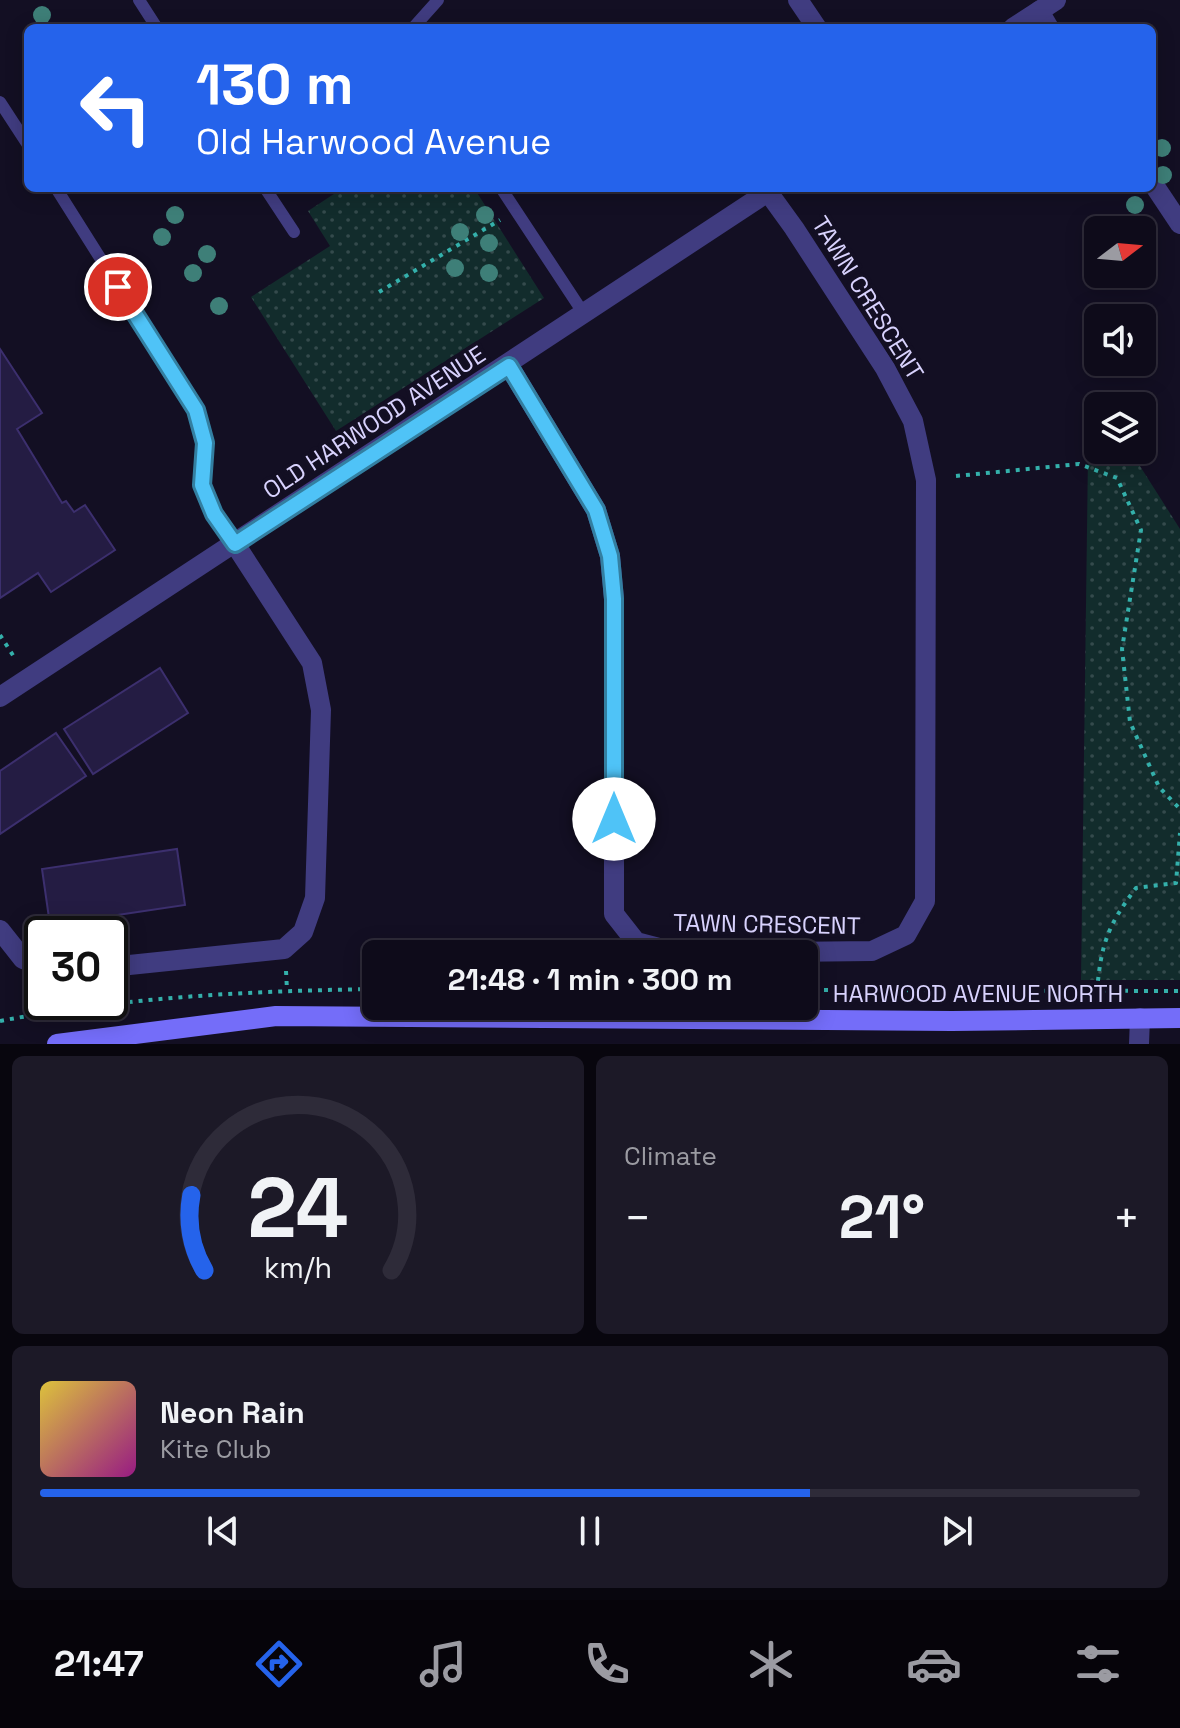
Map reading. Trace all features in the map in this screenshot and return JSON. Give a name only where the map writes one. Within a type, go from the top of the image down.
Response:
[{"type":"main road","name":"HARWOOD AVENUE NORTH","points":[[57,1044],[276,1016],[936,1021],[1180,1018]]},
{"type":"street","points":[[798,0],[814,24]]},
{"type":"street","points":[[1022,24],[1048,13]]},
{"type":"street","points":[[1156,188],[1180,224]]},
{"type":"street","name":"OLD HARWOOD AVENUE","points":[[0,697],[509,366],[768,192]]},
{"type":"street","name":"TAWN CRESCENT","points":[[509,366],[596,510],[610,556],[614,599],[614,914],[636,942],[678,953],[872,951],[906,935],[925,901],[926,480],[913,421],[885,368],[772,192]]},
{"type":"street","points":[[128,965],[284,949],[303,932],[315,898],[321,710],[312,663],[235,544]]},
{"type":"street","points":[[0,930],[24,959]]},
{"type":"street","points":[[1139,1044],[1140,1018]]},
{"type":"lane","points":[[139,0],[154,24]]},
{"type":"lane","points":[[417,24],[438,0]]},
{"type":"lane","points":[[0,102],[24,139]]},
{"type":"lane","points":[[59,192],[196,410],[205,443],[202,485],[214,514],[235,544]]},
{"type":"lane","points":[[268,192],[294,232]]},
{"type":"lane","points":[[504,192],[584,314]]},
{"type":"path","points":[[379,292],[516,210]]},
{"type":"path","points":[[956,476],[1079,464],[1117,478],[1141,530],[1122,649],[1130,722],[1159,787],[1180,809]]},
{"type":"path","points":[[0,635],[29,679]]},
{"type":"path","points":[[1097,991],[1101,950],[1112,919],[1136,888],[1178,884],[1180,833]]},
{"type":"path","points":[[0,1021],[75,1007],[235,991],[362,989]]},
{"type":"path","points":[[818,990],[1180,991]]},
{"type":"green space","points":[[337,192],[477,192],[544,298],[336,431],[251,297],[330,246],[308,211]]},
{"type":"green space","points":[[1088,464],[1139,464],[1180,529],[1180,980],[1081,980]]},
{"type":"building","points":[[0,349],[42,413],[17,429],[62,503],[66,501],[74,512],[85,505],[115,550],[51,592],[38,573],[0,598]]},
{"type":"building","points":[[160,668],[188,713],[93,774],[64,729]]},
{"type":"building","points":[[56,733],[86,776],[0,834],[0,771]]},
{"type":"building","points":[[177,849],[185,905],[111,916],[49,916],[42,869]]},
{"type":"route","points":[[118,287],[196,410],[205,443],[202,485],[214,514],[235,544],[509,366],[596,510],[610,556],[614,599],[614,819]]}]
